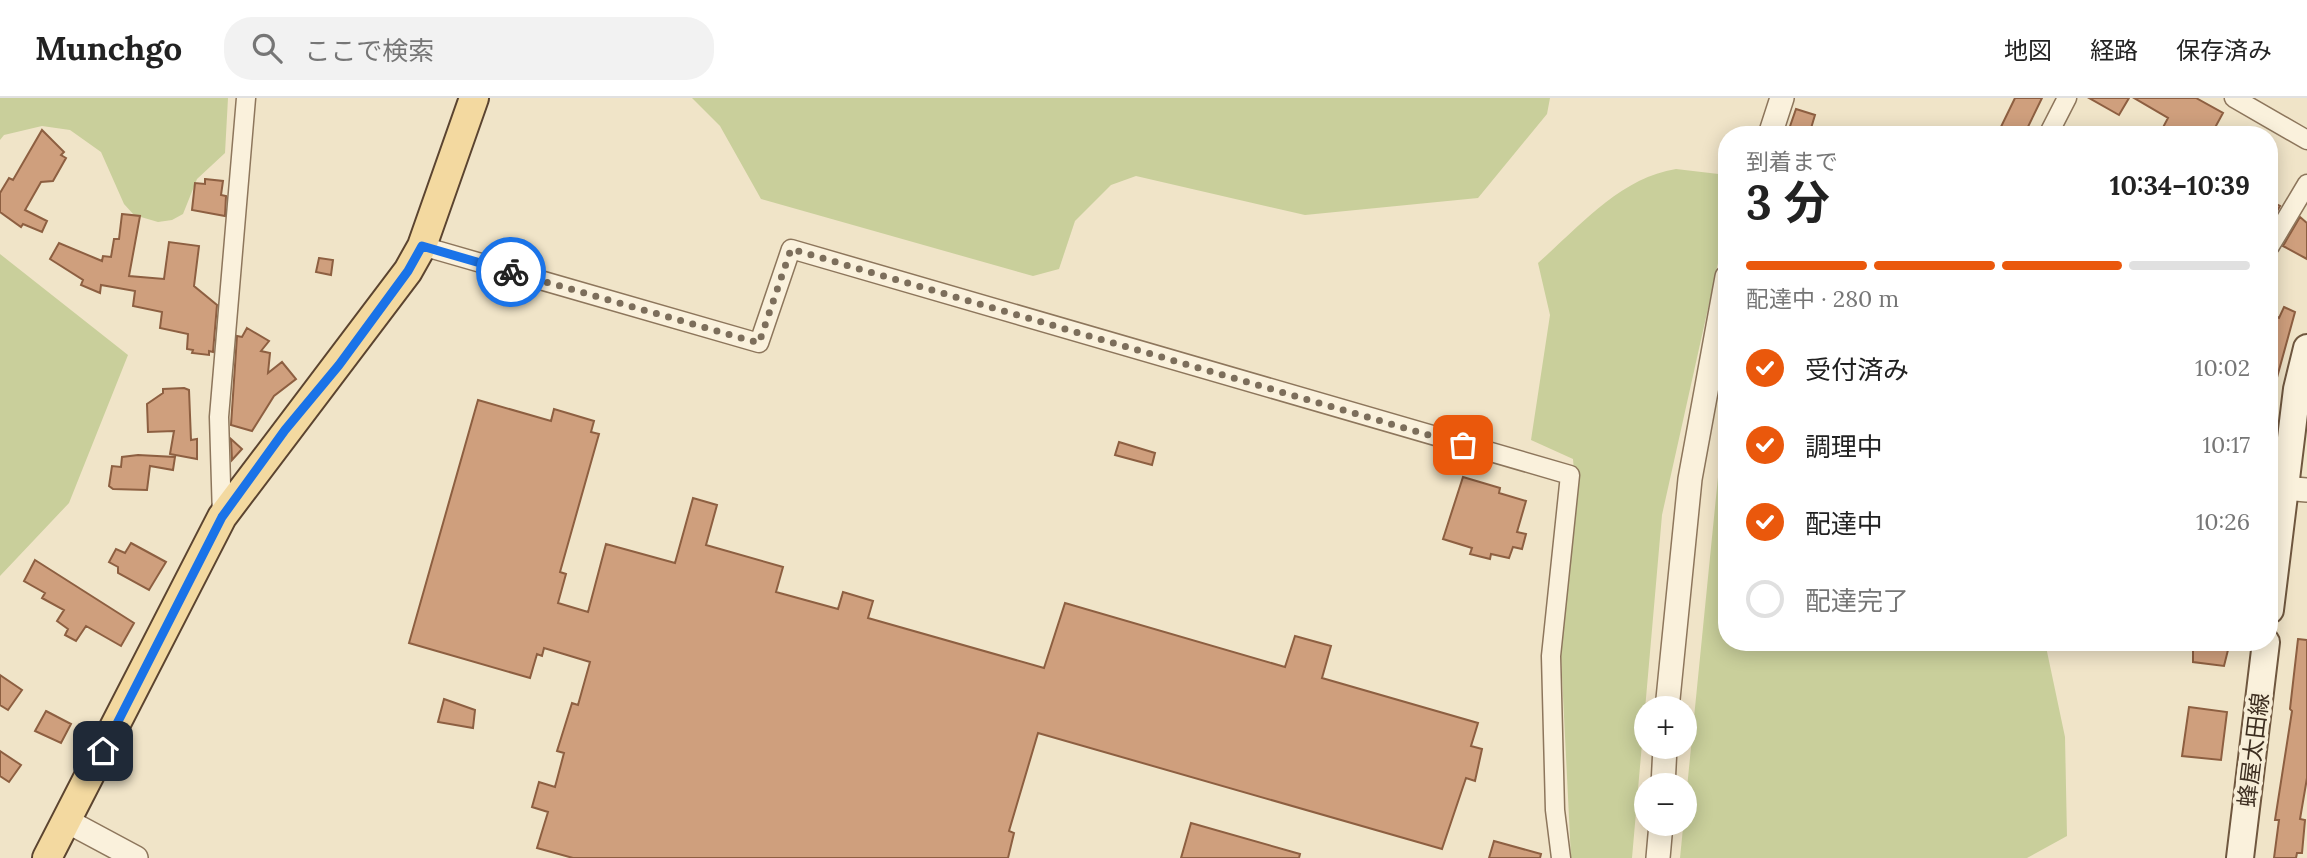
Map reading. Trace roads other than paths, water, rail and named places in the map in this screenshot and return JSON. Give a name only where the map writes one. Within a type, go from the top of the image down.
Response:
[{"type":"main road","points":[[47,858],[222,517],[285,430],[339,365],[408,271],[422,246],[474,98]]},
{"type":"main road","points":[[2278,553],[2297,389],[2307,348]]},
{"type":"main road","name":"蜂屋太田線","points":[[2240,858],[2265,651]]},
{"type":"street","points":[[222,517],[219,417],[246,98]]},
{"type":"street","points":[[1773,126],[1782,98]]},
{"type":"street","points":[[2053,126],[2067,98]]},
{"type":"street","points":[[2234,98],[2307,140]]},
{"type":"street","points":[[2278,233],[2307,184]]},
{"type":"street","points":[[422,246],[759,343],[791,249],[1570,475],[1551,656],[1555,810],[1561,858]]},
{"type":"street","points":[[1668,696],[1690,479],[1718,326]]},
{"type":"street","points":[[67,821],[136,858]]},
{"type":"street","points":[[1658,858],[1660,836]]}]
